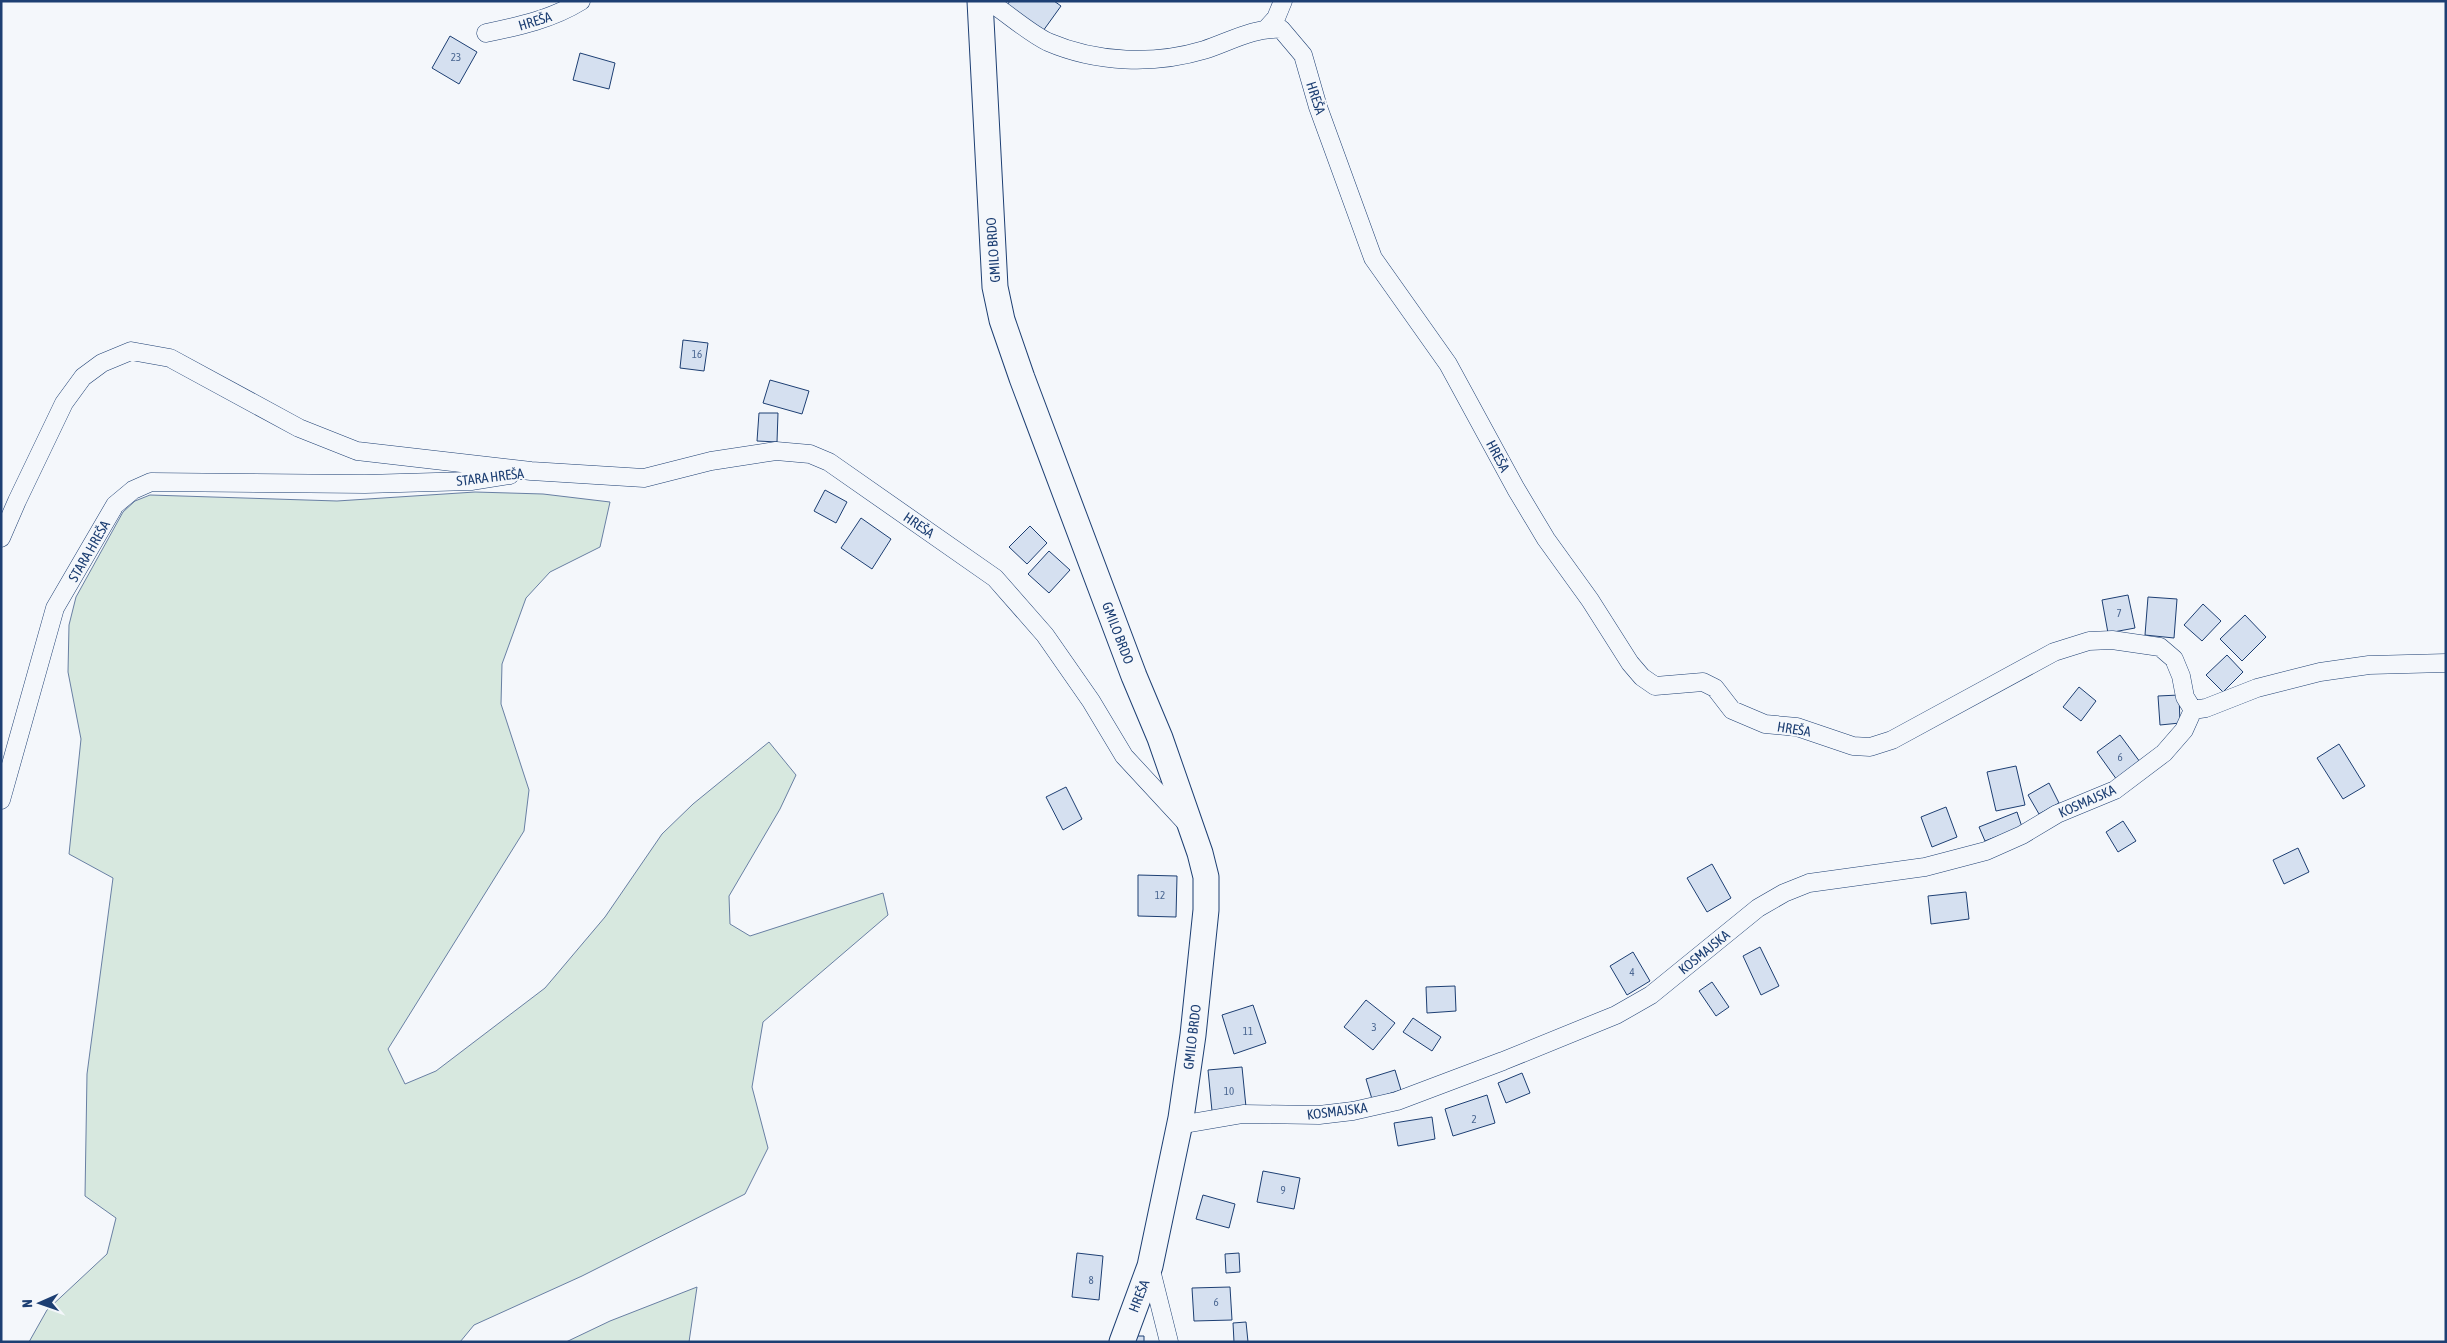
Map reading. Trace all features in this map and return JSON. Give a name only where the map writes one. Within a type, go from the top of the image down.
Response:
[{"type":"main road","name":"GMILO BRDO","points":[[980,1],[995,287],[1002,320],[1130,666],[1160,738],[1192,829],[1206,877],[1206,910],[1193,1035],[1179,1125],[1150,1266]]},
{"type":"main road","name":"HREŠA","points":[[1122,1342],[1150,1266]]},
{"type":"street","name":"HREŠA","points":[[486,33],[536,22],[564,12],[581,1]]},
{"type":"street","points":[[988,1],[1046,41],[1079,53],[1116,59],[1157,59],[1185,54],[1203,50],[1267,28],[1276,18],[1283,1]]},
{"type":"street","name":"HREŠA","points":[[1267,28],[1281,29],[1302,55],[1318,107],[1373,258],[1448,364],[1531,514],[1590,600],[1630,663],[1642,677],[1655,686],[1703,682],[1715,688],[1732,710],[1746,718],[1765,724],[1798,727],[1853,746],[1870,747],[1892,740],[2054,652],[2089,641],[2112,640],[2160,647],[2174,659],[2182,676],[2185,697],[2193,710]]},
{"type":"street","name":"STARA HREŠA","points":[[1,538],[17,500],[64,403],[83,377],[102,363],[131,351],[170,358],[299,428],[357,450],[531,471]]},
{"type":"street","name":"HREŠA","points":[[531,471],[644,478],[711,461],[776,451],[810,454],[829,462],[995,578],[1045,636],[1090,701],[1124,756],[1192,829]]},
{"type":"street","name":"STARA HREŠA","points":[[1,800],[55,608],[115,505],[133,490],[151,482],[287,485],[471,481],[531,471]]},
{"type":"street","points":[[2193,710],[2206,708],[2257,688],[2320,672],[2368,664],[2446,663]]},
{"type":"street","name":"KOSMAJSKA","points":[[1179,1125],[1243,1114],[1319,1115],[1353,1111],[1397,1100],[1503,1061],[1607,1019],[1651,995],[1758,908],[1784,893],[1809,883],[1925,867],[1986,851],[2022,835],[2057,814],[2115,790],[2164,753],[2184,730],[2193,710]]},
{"type":"street","name":"HREŠA","points":[[1150,1266],[1169,1342]]},
{"type":"shaded area","points":[[475,492],[543,494],[610,502],[600,547],[550,572],[526,598],[502,664],[501,704],[529,790],[524,831],[388,1049],[405,1084],[436,1071],[545,988],[605,917],[662,834],[693,804],[769,742],[796,775],[780,809],[729,896],[730,924],[750,936],[883,893],[888,915],[763,1022],[752,1087],[768,1148],[745,1194],[582,1276],[474,1325],[460,1342],[29,1342],[47,1310],[107,1254],[116,1218],[85,1196],[87,1074],[113,878],[69,854],[81,739],[68,672],[69,625],[76,597],[123,512],[135,501],[150,495],[337,501]]},
{"type":"shaded area","points":[[697,1287],[689,1342],[566,1342],[610,1321]]},
{"type":"building","points":[[1010,1],[1054,1],[1061,6],[1043,31],[1007,5]]},
{"type":"building","points":[[450,36],[477,52],[459,84],[432,68]]},
{"type":"building","points":[[580,53],[615,63],[609,89],[573,80]]},
{"type":"building","points":[[683,340],[708,343],[704,371],[680,368]]},
{"type":"building","points":[[770,380],[809,391],[802,414],[763,403]]},
{"type":"building","points":[[759,413],[778,413],[777,442],[757,441]]},
{"type":"building","points":[[825,490],[847,502],[836,523],[814,511]]},
{"type":"building","points":[[861,518],[891,539],[872,569],[841,548]]},
{"type":"building","points":[[1030,526],[1047,543],[1027,564],[1009,547]]},
{"type":"building","points":[[1049,551],[1070,570],[1049,593],[1028,574]]},
{"type":"building","points":[[2128,595],[2135,628],[2108,633],[2102,600]]},
{"type":"building","points":[[2148,597],[2177,599],[2174,638],[2145,635]]},
{"type":"building","points":[[2203,604],[2221,621],[2202,641],[2184,625]]},
{"type":"building","points":[[2245,615],[2266,637],[2242,661],[2220,639]]},
{"type":"building","points":[[2227,655],[2243,672],[2223,692],[2206,675]]},
{"type":"building","points":[[2079,687],[2096,701],[2081,721],[2063,707]]},
{"type":"building","points":[[2179,695],[2180,723],[2160,725],[2158,696]]},
{"type":"building","points":[[2120,735],[2140,762],[2117,780],[2097,752]]},
{"type":"building","points":[[2339,744],[2365,786],[2343,799],[2317,758]]},
{"type":"building","points":[[2016,766],[2025,805],[1996,811],[1987,772]]},
{"type":"building","points":[[2049,783],[2059,803],[2039,814],[2028,795]]},
{"type":"building","points":[[1066,787],[1082,819],[1063,830],[1046,797]]},
{"type":"building","points":[[1946,807],[1957,837],[1932,847],[1921,817]]},
{"type":"building","points":[[2017,812],[2022,827],[1985,841],[1979,827]]},
{"type":"building","points":[[2123,821],[2136,841],[2118,852],[2106,832]]},
{"type":"building","points":[[2298,848],[2309,872],[2284,884],[2273,860]]},
{"type":"building","points":[[1712,864],[1731,898],[1707,912],[1687,878]]},
{"type":"building","points":[[1138,875],[1177,876],[1176,917],[1138,916]]},
{"type":"building","points":[[1966,892],[1969,919],[1931,924],[1928,896]]},
{"type":"building","points":[[1760,947],[1779,986],[1761,995],[1743,956]]},
{"type":"building","points":[[1633,952],[1650,981],[1627,995],[1610,966]]},
{"type":"building","points":[[1712,982],[1729,1007],[1716,1016],[1699,991]]},
{"type":"building","points":[[1455,986],[1456,1011],[1427,1013],[1426,987]]},
{"type":"building","points":[[1366,1000],[1395,1023],[1373,1050],[1344,1027]]},
{"type":"building","points":[[1253,1005],[1266,1043],[1234,1054],[1222,1015]]},
{"type":"building","points":[[1413,1018],[1441,1037],[1432,1051],[1403,1032]]},
{"type":"building","points":[[1242,1067],[1246,1107],[1212,1111],[1208,1070]]},
{"type":"building","points":[[1395,1070],[1401,1090],[1372,1099],[1366,1079]]},
{"type":"building","points":[[1522,1073],[1530,1093],[1506,1103],[1498,1083]]},
{"type":"building","points":[[1487,1095],[1495,1123],[1453,1136],[1445,1109]]},
{"type":"building","points":[[1432,1117],[1435,1139],[1398,1146],[1394,1123]]},
{"type":"building","points":[[1263,1171],[1300,1178],[1294,1209],[1257,1202]]},
{"type":"building","points":[[1203,1195],[1235,1204],[1229,1228],[1196,1219]]},
{"type":"building","points":[[1077,1253],[1103,1256],[1099,1300],[1072,1297]]},
{"type":"building","points":[[1239,1253],[1240,1272],[1226,1273],[1225,1254]]},
{"type":"building","points":[[1230,1287],[1232,1320],[1194,1321],[1192,1288]]},
{"type":"building","points":[[1246,1322],[1248,1342],[1234,1342],[1233,1323]]},
{"type":"building","points":[[1134,1336],[1144,1336],[1144,1342],[1134,1342]]}]
